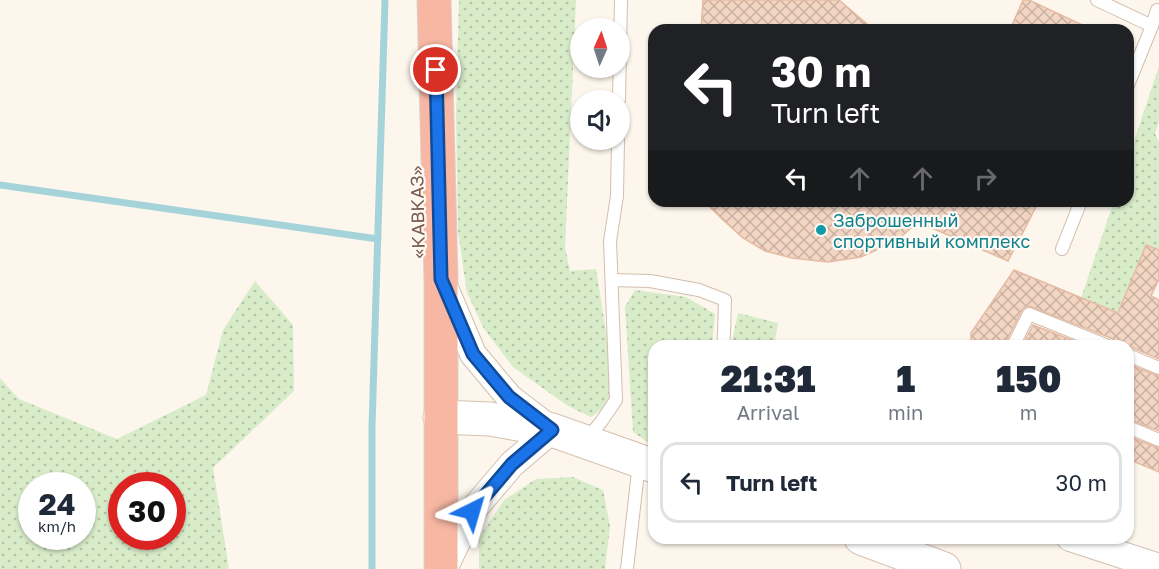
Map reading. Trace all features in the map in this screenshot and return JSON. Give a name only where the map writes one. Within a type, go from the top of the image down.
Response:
[{"type":"highway","name":"«КАВКАЗ»","points":[[415,0],[418,306],[423,400],[440,417]]},
{"type":"highway","points":[[434,0],[441,279],[440,417],[443,569]]},
{"type":"street","points":[[441,279],[473,354],[509,397],[552,430]]},
{"type":"street","points":[[440,417],[490,419],[552,430],[647,463]]},
{"type":"street","points":[[443,569],[472,511],[512,464],[552,430]]},
{"type":"street","points":[[1092,544],[1157,562]]},
{"type":"street","points":[[902,545],[944,569]]},
{"type":"lane","points":[[619,90],[621,0]]},
{"type":"lane","points":[[1097,0],[1152,26]]},
{"type":"lane","points":[[1134,70],[1157,10]]},
{"type":"lane","points":[[585,441],[602,422],[616,400],[610,241],[617,196],[618,150]]},
{"type":"lane","points":[[1062,249],[1079,207]]},
{"type":"lane","points":[[612,280],[650,281],[699,290],[725,300],[723,340]]},
{"type":"lane","points":[[1017,340],[1029,314],[1093,340]]},
{"type":"lane","points":[[1134,358],[1159,368]]},
{"type":"lane","points":[[1134,430],[1159,440]]},
{"type":"lane","points":[[627,569],[647,463]]},
{"type":"green space","points":[[459,0],[576,0],[575,18],[570,18],[570,78],[573,78],[572,90],[570,90],[565,247],[570,271],[596,269],[607,338],[611,403],[591,417],[568,406],[513,367],[484,329],[467,293],[458,231],[456,113]]},
{"type":"green space","points":[[1159,66],[1159,122],[1155,134],[1159,141],[1159,250],[1146,245],[1118,313],[1081,298],[1112,207],[1134,207],[1134,141]]},
{"type":"green space","points":[[255,281],[293,325],[294,391],[213,468],[229,569],[0,569],[0,378],[19,399],[117,439],[206,395],[223,330]]},
{"type":"green space","points":[[635,290],[686,297],[715,314],[713,340],[648,340],[648,442],[633,432],[625,307]]},
{"type":"green space","points":[[738,313],[778,323],[775,340],[732,340]]},
{"type":"green space","points":[[573,477],[603,490],[610,526],[605,569],[479,569],[479,537],[504,500],[536,479]]},
{"type":"building","points":[[703,0],[839,0],[867,24],[701,24]]},
{"type":"building","points":[[1023,0],[1029,0],[1080,24],[1013,24]]},
{"type":"building","name":"Заброшенный спортивный комплекс","points":[[710,207],[1036,207],[1008,261],[918,222],[896,241],[861,257],[828,262],[792,258],[765,251],[743,238]]},
{"type":"building","points":[[1146,245],[1159,250],[1159,279],[1151,296],[1159,300],[1159,359],[1134,348],[1134,340],[1114,340],[1029,306],[1022,310],[1007,340],[971,340],[971,333],[1014,270],[1118,313]]},
{"type":"building","points":[[1033,325],[1072,340],[1025,340]]},
{"type":"building","points":[[1134,366],[1159,376],[1159,431],[1134,421]]},
{"type":"building","points":[[1134,438],[1159,448],[1159,472],[1134,462]]},
{"type":"waterway","points":[[372,569],[372,427],[385,0]]},
{"type":"waterway","points":[[0,185],[378,239]]},
{"type":"place","name":"Заброшенный спортивный комплекс","points":[[821,230]]},
{"type":"route","points":[[436,70],[441,279],[473,354],[509,397],[552,430],[512,464],[472,511]]}]
